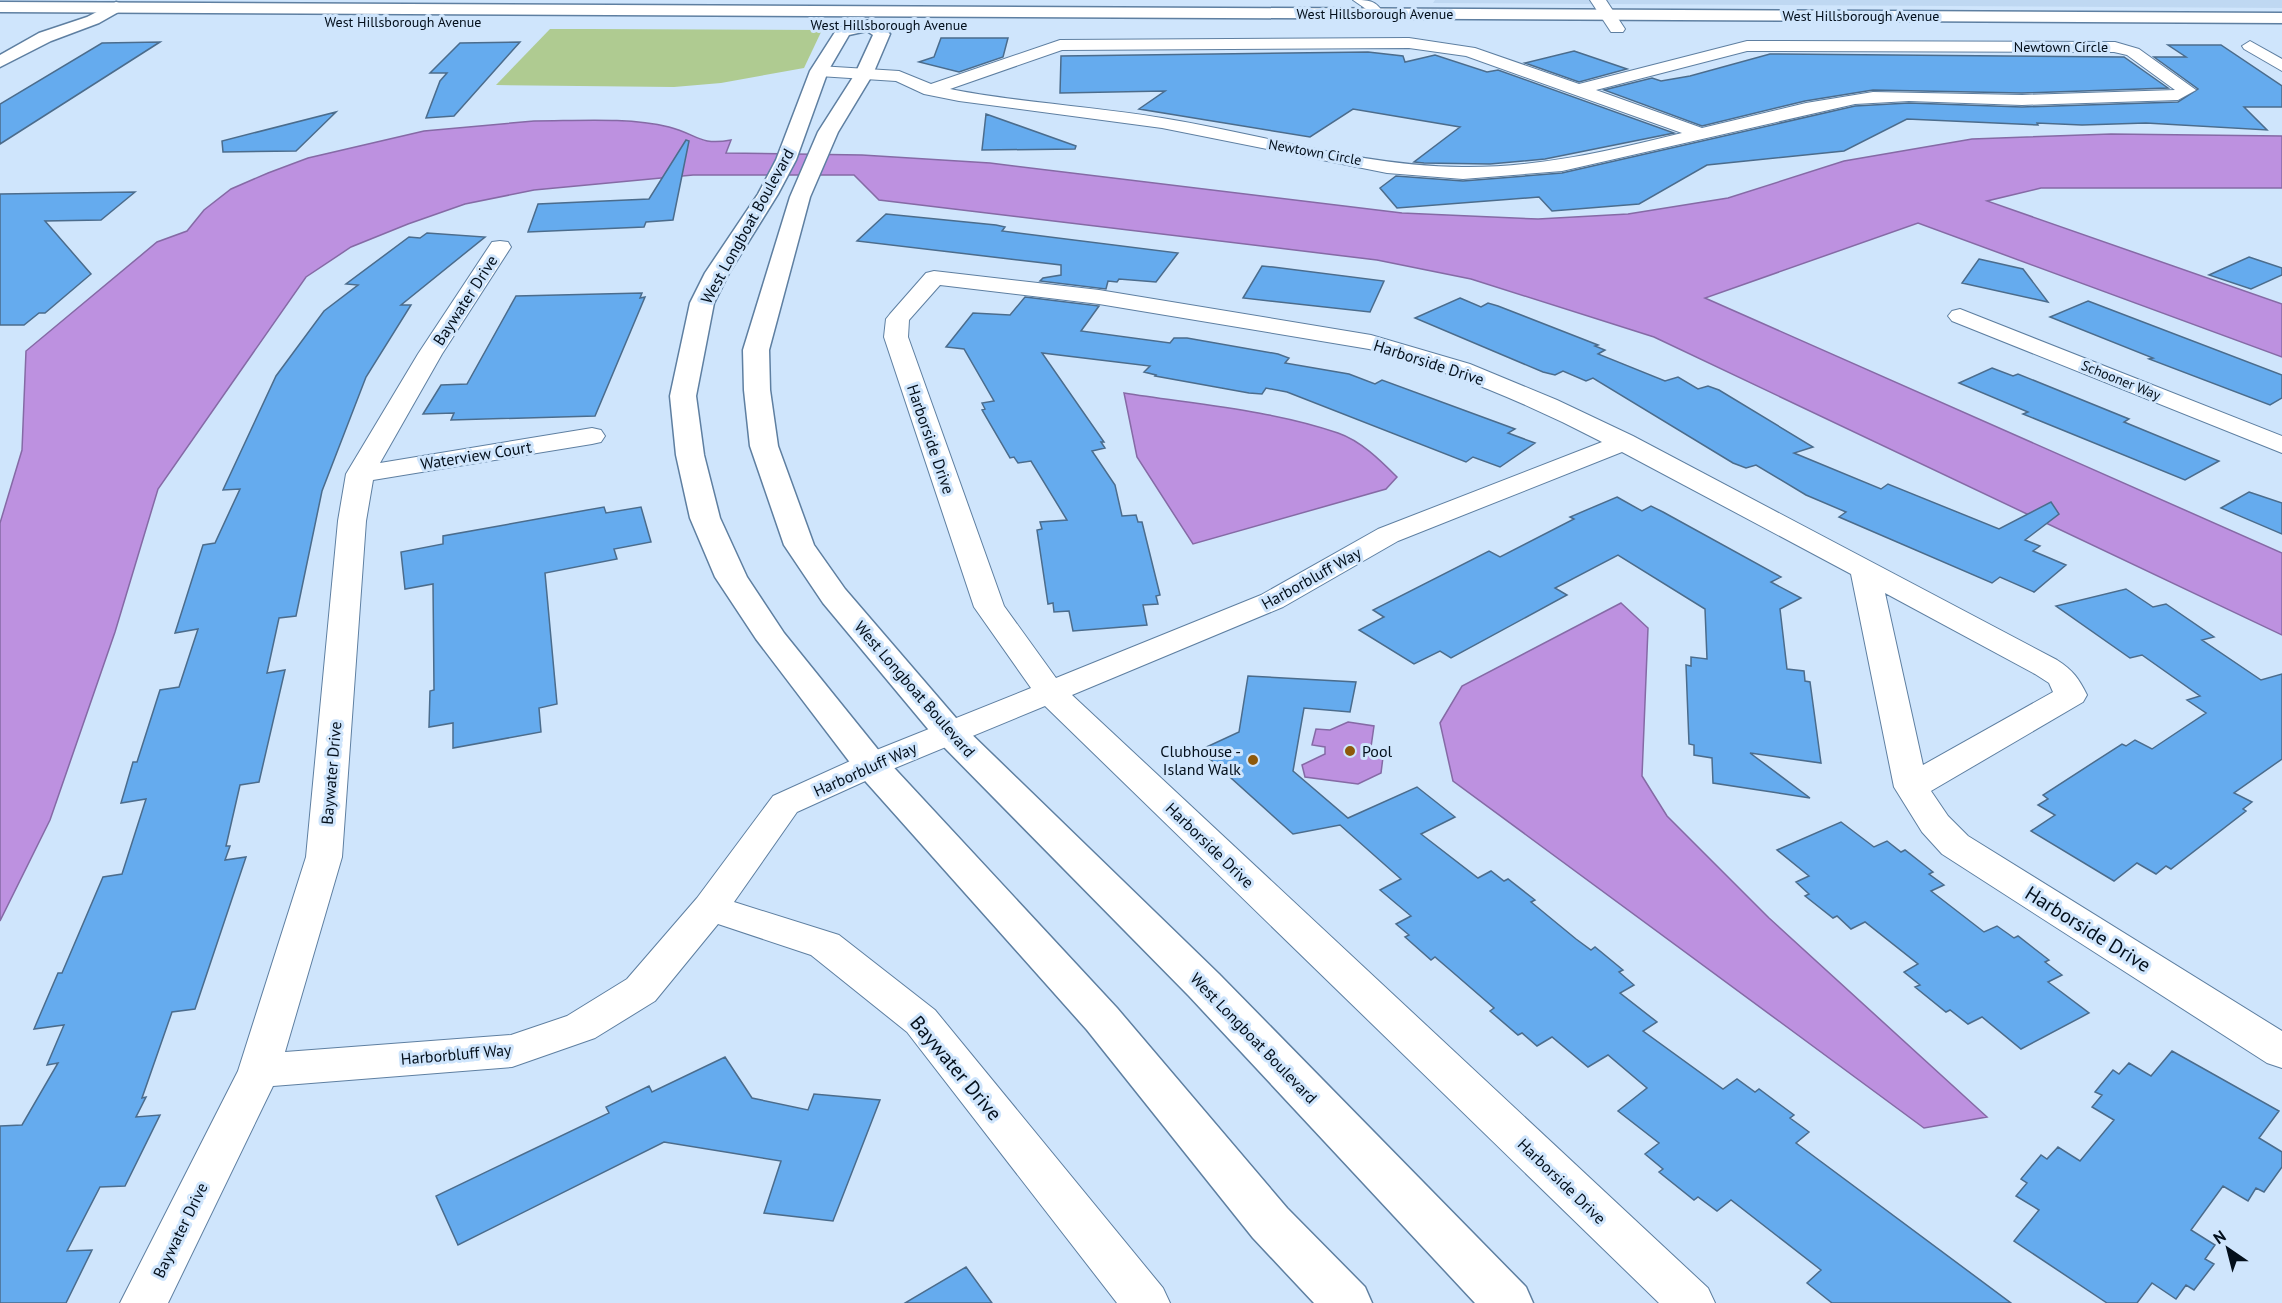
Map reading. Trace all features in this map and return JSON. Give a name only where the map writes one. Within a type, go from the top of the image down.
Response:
[{"type":"main road","name":"West Hillsborough Avenue","points":[[0,7],[1376,14],[1612,22],[1732,29],[2282,31]]},
{"type":"main road","points":[[0,62],[45,37],[93,20],[116,7]]},
{"type":"main road","name":"West Hillsborough Avenue","points":[[0,20],[873,12],[1612,22],[1944,16],[2282,18]]},
{"type":"main road","name":"West Longboat Boulevard","points":[[1347,1303],[1270,1223],[1102,1019],[871,765],[772,639],[731,577],[705,518],[690,455],[683,396],[702,303],[717,273],[784,195],[828,132],[864,74],[882,34],[873,12],[843,32],[819,70],[798,132],[784,195],[756,350],[757,390],[764,446],[799,545],[834,596],[950,733],[1204,985],[1508,1303]]},
{"type":"main road","points":[[1732,29],[1798,23],[1927,21],[1944,16]]},
{"type":"main road","points":[[1961,30],[1981,23],[2181,23],[2210,17]]},
{"type":"main road","points":[[55,52],[83,36],[93,20]]},
{"type":"street","points":[[1361,0],[1372,6],[1376,14]]},
{"type":"street","points":[[1598,0],[1612,22]]},
{"type":"street","points":[[930,90],[1060,45],[1409,43],[1468,51],[1699,133]]},
{"type":"street","name":"Newtown Circle","points":[[819,70],[899,76],[930,90],[973,99],[1162,123],[1408,169],[1463,173],[1579,164],[1699,133],[1854,100],[1905,94],[1999,100],[2178,95],[2187,90],[2133,52],[2115,47],[1759,46],[1747,46],[1577,90]]},
{"type":"street","points":[[2250,46],[2282,66]]},
{"type":"street","name":"Baywater Drive","points":[[144,1303],[259,1071],[324,857],[352,520],[360,474],[430,354],[500,247]]},
{"type":"street","name":"Harborside Drive","points":[[1691,1303],[1050,692],[989,607],[896,337],[898,319],[934,278],[1002,283],[1151,305],[1394,348],[1510,388],[1624,442],[2046,667],[2062,678],[2071,695],[1911,787]]},
{"type":"street","name":"Schooner Way","points":[[1960,316],[2282,445]]},
{"type":"street","name":"Waterview Court","points":[[360,474],[592,436]]},
{"type":"street","name":"Harborbluff Way","points":[[259,1071],[512,1051],[581,1027],[641,990],[710,908],[785,804],[871,765],[1272,601],[1388,535],[1624,442]]},
{"type":"street","name":"Harborside Drive","points":[[1864,570],[1911,787],[1935,824],[1955,845],[2282,1052]]},
{"type":"street","name":"Baywater Drive","points":[[710,908],[825,945],[921,1021],[1146,1303]]},
{"type":"shaded area","points":[[1435,0],[1589,0],[1592,4],[1433,3]]},
{"type":"shaded area","points":[[1607,0],[2282,0],[2282,8],[1610,4]]},
{"type":"shaded area","points":[[602,120],[653,124],[669,127],[705,140],[731,140],[726,153],[862,155],[990,163],[1402,213],[1538,219],[1628,214],[1728,198],[1844,161],[1972,139],[2111,134],[2282,136],[2282,188],[2041,188],[1987,201],[2282,304],[2282,357],[1918,223],[1705,298],[2282,553],[2282,635],[1654,337],[1471,279],[1377,260],[879,200],[854,175],[693,175],[534,190],[465,204],[408,224],[351,247],[306,277],[158,489],[115,632],[50,820],[0,921],[0,523],[22,450],[26,351],[157,242],[187,231],[204,210],[231,189],[308,158],[424,131],[534,121]]},
{"type":"shaded area","points":[[1124,393],[1232,408],[1313,425],[1355,441],[1397,477],[1386,489],[1193,544],[1137,457]]},
{"type":"shaded area","points":[[1621,603],[1648,628],[1642,776],[1667,816],[1769,918],[1987,1117],[1924,1128],[1453,781],[1440,723],[1462,686]]},
{"type":"shaded area","name":"Pool","points":[[1348,722],[1374,726],[1371,747],[1383,757],[1381,773],[1358,784],[1305,777],[1302,765],[1325,754],[1325,747],[1312,745],[1316,729],[1330,730]]},
{"type":"green space","points":[[550,29],[822,30],[804,68],[721,83],[674,87],[496,85]]},
{"type":"building","points":[[941,38],[1008,38],[1003,57],[959,72],[919,62],[934,57]]},
{"type":"building","points":[[160,42],[0,144],[0,104],[102,43]]},
{"type":"building","points":[[520,42],[454,116],[426,118],[440,81],[447,73],[430,73],[460,43]]},
{"type":"building","points":[[2168,45],[2221,45],[2282,86],[2282,107],[2244,107],[2267,130],[2146,123],[2082,125],[2037,123],[2038,125],[1907,119],[1844,151],[1707,165],[1639,204],[1552,211],[1539,197],[1397,208],[1380,188],[1396,176],[1463,181],[1562,173],[1855,106],[1909,103],[2022,107],[2178,102],[2198,89],[2154,57],[2186,57]]},
{"type":"building","points":[[1574,51],[1627,69],[1579,82],[1525,63]]},
{"type":"building","points":[[1368,52],[1403,56],[1405,62],[1435,55],[1487,72],[1498,70],[1674,133],[1545,159],[1490,164],[1424,163],[1414,162],[1460,127],[1353,109],[1310,137],[1139,109],[1165,91],[1060,93],[1061,56]]},
{"type":"building","points":[[1770,54],[2124,57],[2168,88],[2022,93],[1873,90],[1805,101],[1702,126],[1604,90],[1652,78],[1661,81],[1690,76]]},
{"type":"building","points":[[336,112],[296,151],[223,152],[222,141]]},
{"type":"building","points":[[986,114],[1076,146],[1075,149],[982,150]]},
{"type":"building","points":[[686,140],[689,141],[673,220],[646,222],[644,227],[528,232],[538,204],[649,199]]},
{"type":"building","points":[[135,192],[101,220],[45,221],[91,274],[45,313],[39,313],[24,325],[0,325],[0,194]]},
{"type":"building","points":[[886,214],[996,225],[1005,227],[1002,231],[1178,253],[1156,282],[1119,279],[1117,282],[1108,281],[1106,289],[1040,281],[1043,278],[1061,275],[1061,265],[857,241]]},
{"type":"building","points":[[427,233],[485,237],[401,305],[411,305],[366,377],[322,491],[296,616],[279,618],[267,673],[285,670],[259,782],[240,785],[226,846],[230,846],[225,860],[246,857],[195,1009],[172,1012],[142,1098],[146,1097],[136,1117],[160,1115],[125,1186],[100,1187],[67,1251],[92,1250],[66,1303],[0,1303],[0,1126],[22,1125],[58,1063],[47,1065],[64,1025],[34,1029],[58,973],[62,973],[103,877],[122,874],[146,799],[121,803],[133,762],[137,762],[160,690],[179,687],[198,629],[175,633],[203,545],[215,543],[240,489],[223,490],[276,376],[324,311],[358,285],[346,284],[409,237],[420,238]]},
{"type":"building","points":[[2249,257],[2282,268],[2282,275],[2251,289],[2209,275]]},
{"type":"building","points":[[1979,259],[2023,269],[2048,302],[1962,283]]},
{"type":"building","points":[[1262,266],[1384,281],[1370,312],[1243,298]]},
{"type":"building","points":[[642,293],[640,298],[645,297],[595,416],[451,420],[454,413],[423,414],[441,385],[467,384],[516,296]]},
{"type":"building","points":[[1025,297],[1099,306],[1081,331],[1170,343],[1174,338],[1187,338],[1278,354],[1289,358],[1285,363],[1349,374],[1375,384],[1382,380],[1515,429],[1508,433],[1535,443],[1500,467],[1473,457],[1466,462],[1287,392],[1266,388],[1262,394],[1249,393],[1144,372],[1150,366],[1042,353],[1104,442],[1101,442],[1105,448],[1092,451],[1115,485],[1122,516],[1136,515],[1138,522],[1142,522],[1160,595],[1156,596],[1158,604],[1143,605],[1147,625],[1073,631],[1069,611],[1054,612],[1053,603],[1048,604],[1037,530],[1042,529],[1040,522],[1067,520],[1031,461],[1018,463],[1014,457],[1010,458],[982,410],[985,409],[982,403],[994,401],[964,349],[946,347],[973,313],[1010,315]]},
{"type":"building","points":[[1460,298],[1481,307],[1488,303],[1498,306],[1598,345],[1595,346],[1605,350],[1598,354],[1665,381],[1678,377],[1698,389],[1708,386],[1719,390],[1813,447],[1794,453],[1881,489],[1888,484],[1999,529],[2051,502],[2059,514],[2025,540],[2040,546],[2033,551],[2066,565],[2034,592],[2000,577],[1992,583],[1839,517],[1846,512],[1806,495],[1756,465],[1746,468],[1733,463],[1593,378],[1586,381],[1563,371],[1555,375],[1543,372],[1415,318]]},
{"type":"building","points":[[2088,301],[2282,375],[2282,398],[2270,405],[2149,359],[2153,358],[2050,317]]},
{"type":"building","points":[[1992,368],[2013,376],[2018,374],[2129,419],[2124,422],[2219,461],[2185,480],[2023,414],[2028,412],[1959,383]]},
{"type":"building","points":[[2249,492],[2282,503],[2282,534],[2221,508]]},
{"type":"building","points":[[1617,497],[1642,511],[1651,506],[1663,512],[1781,577],[1771,582],[1801,598],[1780,609],[1787,669],[1804,671],[1805,681],[1810,682],[1821,763],[1750,753],[1810,798],[1713,783],[1712,758],[1694,755],[1694,745],[1689,744],[1686,665],[1691,666],[1691,657],[1707,659],[1705,609],[1618,555],[1555,588],[1567,595],[1451,658],[1440,651],[1414,664],[1359,630],[1384,617],[1373,610],[1489,551],[1500,557],[1574,519],[1570,517]]},
{"type":"building","points":[[604,507],[606,513],[641,507],[651,542],[614,549],[617,559],[545,573],[557,704],[539,708],[541,732],[453,748],[453,723],[429,727],[430,691],[434,690],[433,584],[405,589],[401,552],[443,544],[443,536]]},
{"type":"building","points":[[2126,589],[2153,607],[2166,604],[2214,637],[2202,640],[2261,680],[2282,674],[2282,759],[2234,793],[2252,802],[2243,809],[2246,811],[2171,869],[2166,866],[2156,874],[2137,863],[2114,881],[2031,831],[2055,815],[2038,805],[2048,799],[2043,795],[2122,744],[2126,746],[2135,740],[2152,749],[2206,713],[2187,700],[2200,696],[2142,655],[2130,658],[2056,606]]},
{"type":"building","points":[[1248,676],[1356,682],[1350,712],[1304,708],[1293,771],[1348,818],[1417,787],[1455,817],[1421,834],[1478,878],[1491,871],[1504,881],[1508,879],[1535,900],[1531,902],[1576,939],[1591,950],[1595,947],[1623,970],[1619,972],[1634,985],[1620,993],[1657,1022],[1643,1031],[1723,1089],[1737,1079],[1755,1092],[1759,1089],[1794,1115],[1790,1118],[1809,1132],[1796,1143],[2011,1303],[1832,1303],[1807,1283],[1821,1270],[1731,1200],[1717,1211],[1698,1197],[1694,1200],[1659,1172],[1663,1169],[1645,1154],[1659,1143],[1618,1111],[1647,1088],[1608,1055],[1588,1067],[1552,1037],[1537,1046],[1522,1033],[1518,1035],[1490,1011],[1494,1008],[1435,957],[1431,960],[1405,937],[1409,935],[1396,924],[1411,916],[1380,890],[1401,879],[1340,825],[1293,834],[1200,750],[1239,732]]},
{"type":"building","points":[[1841,822],[1874,847],[1887,841],[1901,852],[1905,850],[1933,872],[1929,874],[1944,885],[1931,891],[1984,932],[1997,926],[2014,938],[2018,936],[2049,960],[2045,962],[2062,975],[2048,982],[2089,1013],[2021,1049],[1982,1017],[1968,1024],[1950,1010],[1946,1012],[1915,987],[1920,985],[1904,972],[1918,964],[1865,922],[1851,929],[1837,916],[1833,918],[1805,896],[1809,894],[1796,882],[1809,876],[1777,850]]},
{"type":"building","points":[[2172,1051],[2279,1111],[2259,1138],[2282,1152],[2282,1167],[2264,1192],[2256,1188],[2248,1201],[2223,1186],[2191,1230],[2215,1245],[2205,1259],[2214,1264],[2194,1290],[2186,1285],[2176,1299],[2152,1283],[2137,1303],[2107,1303],[2014,1241],[2039,1210],[2016,1196],[2027,1183],[2021,1179],[2041,1155],[2047,1159],[2058,1147],[2080,1161],[2114,1120],[2092,1107],[2102,1095],[2095,1092],[2113,1070],[2119,1074],[2129,1063],[2151,1076]]},
{"type":"building","points":[[725,1057],[752,1098],[808,1110],[814,1094],[880,1100],[833,1221],[764,1213],[781,1161],[664,1142],[458,1245],[436,1196],[609,1113],[606,1107],[649,1086],[652,1092]]},
{"type":"building","points":[[966,1267],[992,1303],[905,1303]]},
{"type":"place","name":"Pool","points":[[1350,751]]},
{"type":"place","name":"Clubhouse - Island Walk","points":[[1253,760]]}]
